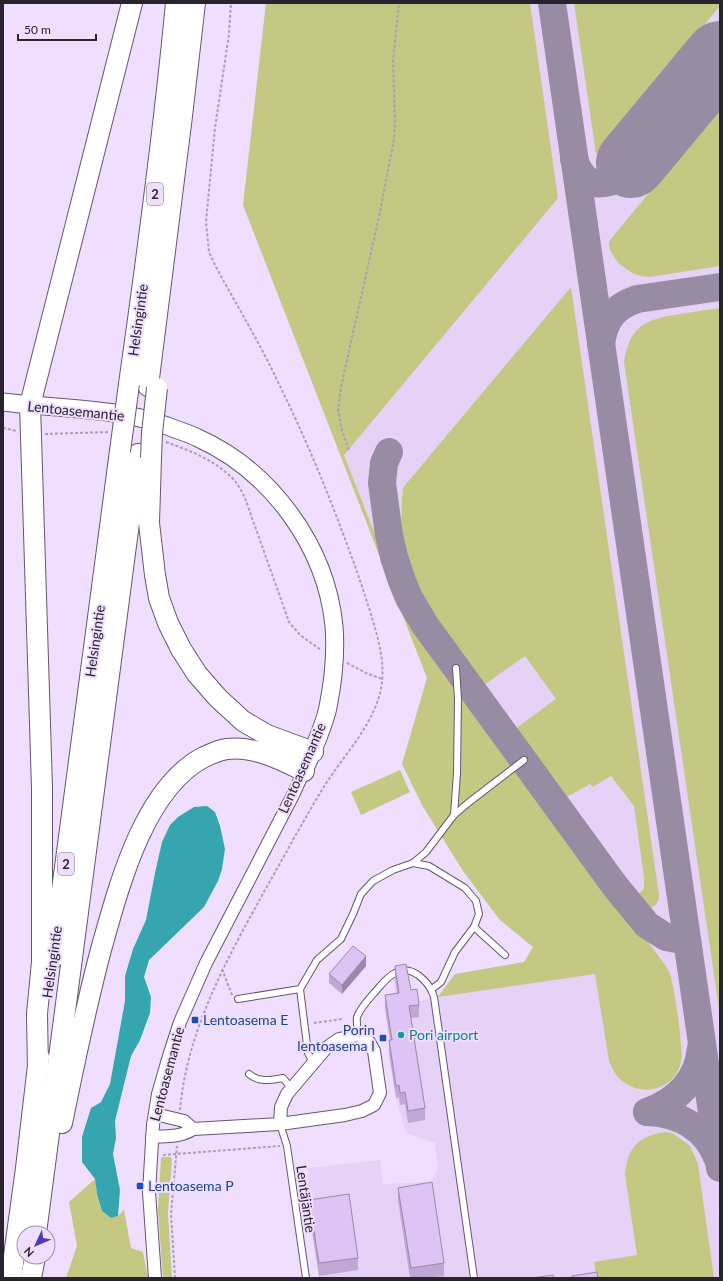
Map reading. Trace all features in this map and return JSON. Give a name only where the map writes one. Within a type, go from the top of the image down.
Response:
[{"type":"highway","points":[[38,1070],[37,1014],[42,962],[42,788],[30,405],[132,3]]},
{"type":"highway","name":"Helsingintie","points":[[145,386],[156,185],[176,3]]},
{"type":"highway","name":"Helsingintie","points":[[37,1225],[136,454],[165,254],[195,3]]},
{"type":"highway","points":[[145,386],[152,433],[136,454],[149,523],[155,575],[161,604],[168,623],[181,649],[197,674],[243,721],[267,735],[312,752]]},
{"type":"highway","name":"Helsingintie","points":[[11,1278],[106,558],[136,454]]},
{"type":"highway","points":[[42,1225],[88,994],[115,900],[129,859],[145,824],[159,800],[183,771],[197,761],[226,749],[240,749],[260,752],[282,760],[304,771]]},
{"type":"highway","points":[[30,1278],[32,1265]]},
{"type":"main road","name":"Lentoasemantie","points":[[3,402],[113,412],[165,425],[199,438],[219,449],[258,478],[278,497],[298,525],[312,549],[322,573],[334,626],[333,670],[328,708],[304,771]]},
{"type":"street","name":"Lentoasemantie","points":[[155,1278],[149,1192],[153,1125],[162,1079],[180,1022],[210,956],[293,796],[304,771]]},
{"type":"street","points":[[152,1137],[188,1133],[193,1129],[280,1124],[345,1115],[362,1111],[374,1105],[380,1093],[374,1051],[369,1042],[358,1035],[339,1039],[326,1048],[292,1089],[281,1107],[280,1124]]},
{"type":"street","points":[[155,1114],[184,1121],[193,1129]]},
{"type":"lane","points":[[454,815],[457,773],[458,714],[456,668]]},
{"type":"lane","points":[[313,1063],[308,1053],[300,989],[317,960],[341,939],[361,894],[373,882],[393,870],[413,863],[426,852],[454,815],[524,760]]},
{"type":"lane","points":[[413,863],[429,866],[465,888],[476,901],[479,914],[474,927],[455,952],[441,982],[432,989]]},
{"type":"lane","points":[[474,927],[505,955]]},
{"type":"lane","points":[[358,1035],[356,1019],[362,1006],[387,978],[396,972],[407,970],[417,974],[432,989],[474,1278]]},
{"type":"lane","points":[[238,999],[300,989]]},
{"type":"lane","points":[[250,1074],[254,1079],[260,1081],[283,1078],[292,1089]]},
{"type":"lane","name":"Lentäjäntie","points":[[280,1124],[287,1146],[306,1278]]},
{"type":"path","points":[[179,1120],[180,1104],[189,1058],[204,1012],[222,969],[326,783],[373,713],[380,693],[382,679],[380,642],[360,579],[333,506],[298,424],[275,376],[216,267],[210,252],[206,222],[215,128],[229,34],[231,3]]},
{"type":"path","points":[[349,450],[342,432],[338,410],[340,387],[380,212],[394,139],[395,121],[393,61],[399,3]]},
{"type":"path","points":[[3,428],[30,434],[112,432]]},
{"type":"path","points":[[164,441],[188,450],[210,462],[226,472],[236,482],[245,498],[289,622],[304,638],[322,650]]},
{"type":"path","points":[[342,661],[382,679]]},
{"type":"path","points":[[222,969],[232,995],[238,999]]},
{"type":"path","points":[[314,1023],[342,1019]]},
{"type":"path","points":[[175,1278],[171,1214],[177,1135]]},
{"type":"path","points":[[176,1154],[287,1146]]},
{"type":"shaded area","name":"Pori airport","points":[[266,3],[720,3],[720,1278],[319,1278],[308,1202],[308,1168],[380,1160],[383,1184],[432,1182],[438,1168],[435,1143],[406,1133],[396,1098],[389,1053],[392,1052],[384,1006],[397,1004],[393,977],[407,975],[411,1002],[417,1002],[438,996],[455,974],[524,962],[533,947],[500,920],[463,871],[422,805],[402,764],[427,678],[243,205]]},
{"type":"shaded area","points":[[266,3],[530,3],[558,198],[344,455],[404,609],[417,632],[557,824],[566,842],[604,890],[626,912],[669,971],[674,991],[682,1056],[678,1071],[672,1079],[657,1088],[648,1090],[630,1086],[620,1079],[613,1069],[609,1061],[595,974],[438,997],[455,974],[524,962],[533,947],[500,920],[463,871],[422,805],[402,764],[427,678],[243,205]]},
{"type":"shaded area","points":[[574,3],[720,3],[720,6],[596,154]]},
{"type":"shaded area","points":[[720,107],[720,266],[649,277],[634,274],[618,263],[610,250],[610,240]]},
{"type":"shaded area","points":[[571,287],[659,895],[657,903],[651,908],[643,906],[634,895],[638,894],[644,889],[644,877],[634,806],[611,776],[593,787],[590,784],[567,797],[515,729],[556,699],[525,656],[484,685],[436,620],[422,596],[404,552],[401,530],[403,488]]},
{"type":"shaded area","points":[[720,308],[720,1016],[624,362],[630,340],[635,332],[649,322],[668,316]]},
{"type":"shaded area","points":[[400,770],[410,792],[361,815],[351,792]]},
{"type":"shaded area","points":[[207,806],[215,812],[220,826],[225,849],[222,869],[218,881],[204,907],[149,960],[144,977],[151,997],[150,1013],[140,1040],[131,1056],[115,1121],[116,1138],[113,1154],[120,1190],[118,1216],[111,1218],[102,1211],[97,1194],[95,1179],[82,1162],[82,1137],[91,1108],[101,1102],[110,1084],[125,1001],[125,976],[133,949],[146,920],[162,842],[170,825],[178,817],[194,807]]},
{"type":"shaded area","points":[[666,1132],[674,1134],[690,1146],[698,1164],[714,1278],[597,1278],[594,1262],[637,1255],[625,1175],[628,1157],[636,1144],[648,1136]]},
{"type":"shaded area","points":[[162,1157],[170,1157],[172,1159],[168,1213],[172,1278],[163,1278],[158,1210]]},
{"type":"shaded area","points":[[95,1179],[97,1194],[102,1211],[111,1218],[118,1216],[124,1210],[131,1248],[143,1252],[148,1278],[66,1278],[77,1246],[69,1202]]},
{"type":"building","points":[[353,946],[366,956],[342,985],[329,974]]},
{"type":"building","name":"Pori airport","points":[[406,964],[411,990],[417,989],[419,1005],[409,1006],[425,1108],[408,1111],[405,1092],[400,1093],[399,1085],[396,1086],[389,1040],[392,1040],[385,995],[399,993],[395,966]]},
{"type":"building","points":[[432,1182],[444,1263],[411,1268],[398,1188]]},
{"type":"building","points":[[349,1194],[358,1258],[319,1263],[309,1200]]},
{"type":"building","points":[[597,1272],[598,1278],[572,1278],[572,1276]]},
{"type":"building","points":[[553,1275],[554,1278],[532,1278]]},
{"type":"taxiway","points":[[552,3],[720,1168]]},
{"type":"taxiway","points":[[574,159],[581,173],[590,182],[611,182],[619,178]]},
{"type":"taxiway","points":[[601,344],[602,336],[608,321],[616,310],[629,302],[637,299],[720,287]]},
{"type":"taxiway","points":[[389,452],[384,463],[382,483],[389,535],[402,581],[409,598],[425,625],[615,886],[647,925],[666,937],[687,941]]},
{"type":"taxiway","points":[[647,1112],[668,1102],[691,1080],[696,1070],[701,1048]]},
{"type":"taxiway","points":[[647,1112],[669,1115],[689,1124],[705,1137],[712,1146],[717,1157]]},
{"type":"runway","points":[[631,163],[720,56]]},
{"type":"place","name":"Lentoasema E","points":[[195,1020]]},
{"type":"place","name":"Pori airport","points":[[401,1035]]},
{"type":"place","name":"Porin lentoasema I","points":[[383,1038]]},
{"type":"place","name":"Lentoasema P","points":[[140,1186]]}]
